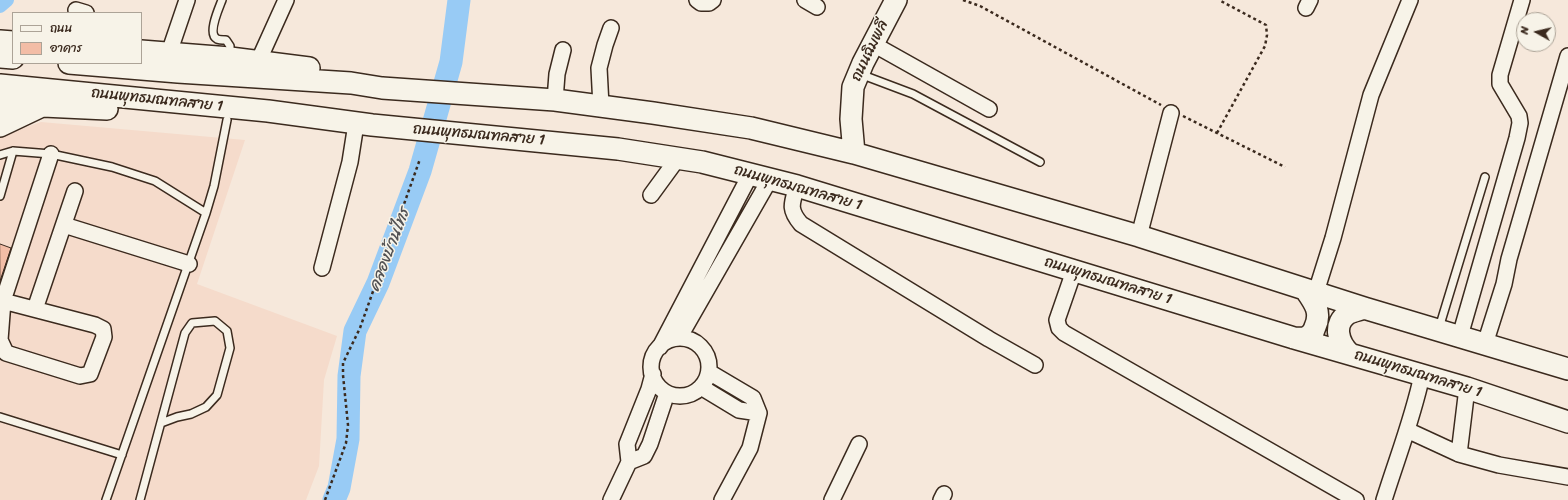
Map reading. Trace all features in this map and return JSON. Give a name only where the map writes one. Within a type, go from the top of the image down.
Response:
[{"type":"main road","name":"ถนนฉิมพลี","points":[[854,153],[851,130],[851,97],[853,87],[858,73],[896,0]]},
{"type":"main road","points":[[0,41],[12,42]]},
{"type":"main road","points":[[142,51],[305,66],[351,83]]},
{"type":"main road","points":[[0,57],[12,58]]},
{"type":"main road","name":"ถนนพุทธมณฑลสาย 1","points":[[81,64],[351,83],[382,88],[479,96],[555,100],[751,128],[854,153],[1139,236],[1364,308],[1568,368]]},
{"type":"main road","name":"ถนนพุทธมณฑลสาย 1","points":[[0,85],[268,111],[356,124],[618,149],[678,158],[761,176],[797,186],[1294,338],[1467,388],[1568,422]]},
{"type":"main road","points":[[0,104],[127,110],[227,120],[308,125],[356,124]]},
{"type":"main road","points":[[0,126],[42,106]]},
{"type":"main road","points":[[1294,338],[1307,337],[1312,334],[1318,319],[1318,311],[1310,291]]},
{"type":"main road","points":[[1350,354],[1343,347],[1340,341],[1340,325],[1343,318],[1350,313],[1364,308]]},
{"type":"street","points":[[170,53],[187,0]]},
{"type":"street","points":[[258,62],[286,0]]},
{"type":"street","points":[[697,0],[701,3],[709,3],[713,0]]},
{"type":"street","points":[[1310,291],[1333,238],[1371,95],[1410,0]]},
{"type":"street","points":[[1460,336],[1520,124],[1519,116],[1500,84],[1500,75],[1522,0]]},
{"type":"street","points":[[601,106],[599,68],[611,28]]},
{"type":"street","points":[[873,44],[989,109]]},
{"type":"street","points":[[555,100],[557,74],[563,50]]},
{"type":"street","points":[[1485,344],[1565,75],[1568,56]]},
{"type":"street","points":[[1139,236],[1174,113]]},
{"type":"street","points":[[322,268],[350,162],[356,124]]},
{"type":"street","points":[[2,301],[102,328],[104,337],[90,374],[80,376],[6,353],[0,340],[2,301],[51,154]]},
{"type":"street","points":[[651,195],[678,158]]},
{"type":"street","points":[[679,338],[761,176]]},
{"type":"street","points":[[611,500],[629,462],[627,444],[649,389],[653,374],[653,360],[761,176]]},
{"type":"street","points":[[797,186],[792,209],[793,215],[801,224],[1035,365]]},
{"type":"street","points":[[36,309],[75,191]]},
{"type":"street","points":[[64,225],[189,264]]},
{"type":"street","points":[[1074,271],[1057,320],[1059,328],[1064,333],[1356,500]]},
{"type":"street","points":[[653,374],[660,388],[667,393],[676,396],[685,396],[694,393],[702,387],[709,372],[708,360],[704,351],[698,344],[679,338],[666,342],[660,347]]},
{"type":"street","points":[[709,372],[753,398],[759,413],[750,448],[722,500]]},
{"type":"street","points":[[1384,500],[1416,402],[1422,375]]},
{"type":"street","points":[[702,387],[739,410],[759,413]]},
{"type":"street","points":[[1458,454],[1467,388]]},
{"type":"street","points":[[629,462],[644,456],[650,444],[667,393]]},
{"type":"street","points":[[1407,430],[1458,454],[1506,466],[1568,477]]},
{"type":"street","points":[[832,500],[859,444]]},
{"type":"lane","points":[[222,0],[212,30],[213,35],[217,39],[226,40],[230,46],[230,58]]},
{"type":"lane","points":[[858,73],[913,94],[1040,162]]},
{"type":"lane","points":[[106,500],[206,213],[214,186],[227,120]]},
{"type":"lane","points":[[0,155],[13,151],[51,154],[112,167],[155,181],[206,213]]},
{"type":"lane","points":[[0,196],[13,151]]},
{"type":"lane","points":[[1438,330],[1485,177]]},
{"type":"lane","points":[[140,500],[185,333],[192,323],[215,321],[227,331],[230,348],[217,395],[206,407],[191,414],[161,423]]},
{"type":"lane","points":[[0,417],[122,455]]},
{"type":"path","points":[[963,0],[980,6],[1174,113],[1285,167]]},
{"type":"path","points":[[1217,133],[1264,46],[1267,35],[1266,25],[1219,0]]},
{"type":"path","points":[[325,500],[346,443],[348,433],[343,363],[360,328],[420,159]]},
{"type":"shaded area","points":[[41,122],[245,140],[197,284],[337,336],[324,380],[319,466],[306,500],[0,500],[0,136]]},
{"type":"building","points":[[0,244],[11,248],[0,281]]},
{"type":"waterway","points":[[0,6],[7,0]]},
{"type":"waterway","name":"คลองบ้านไทร","points":[[334,500],[339,488],[348,439],[349,376],[355,331],[378,283],[420,171],[451,62],[459,0]]}]
